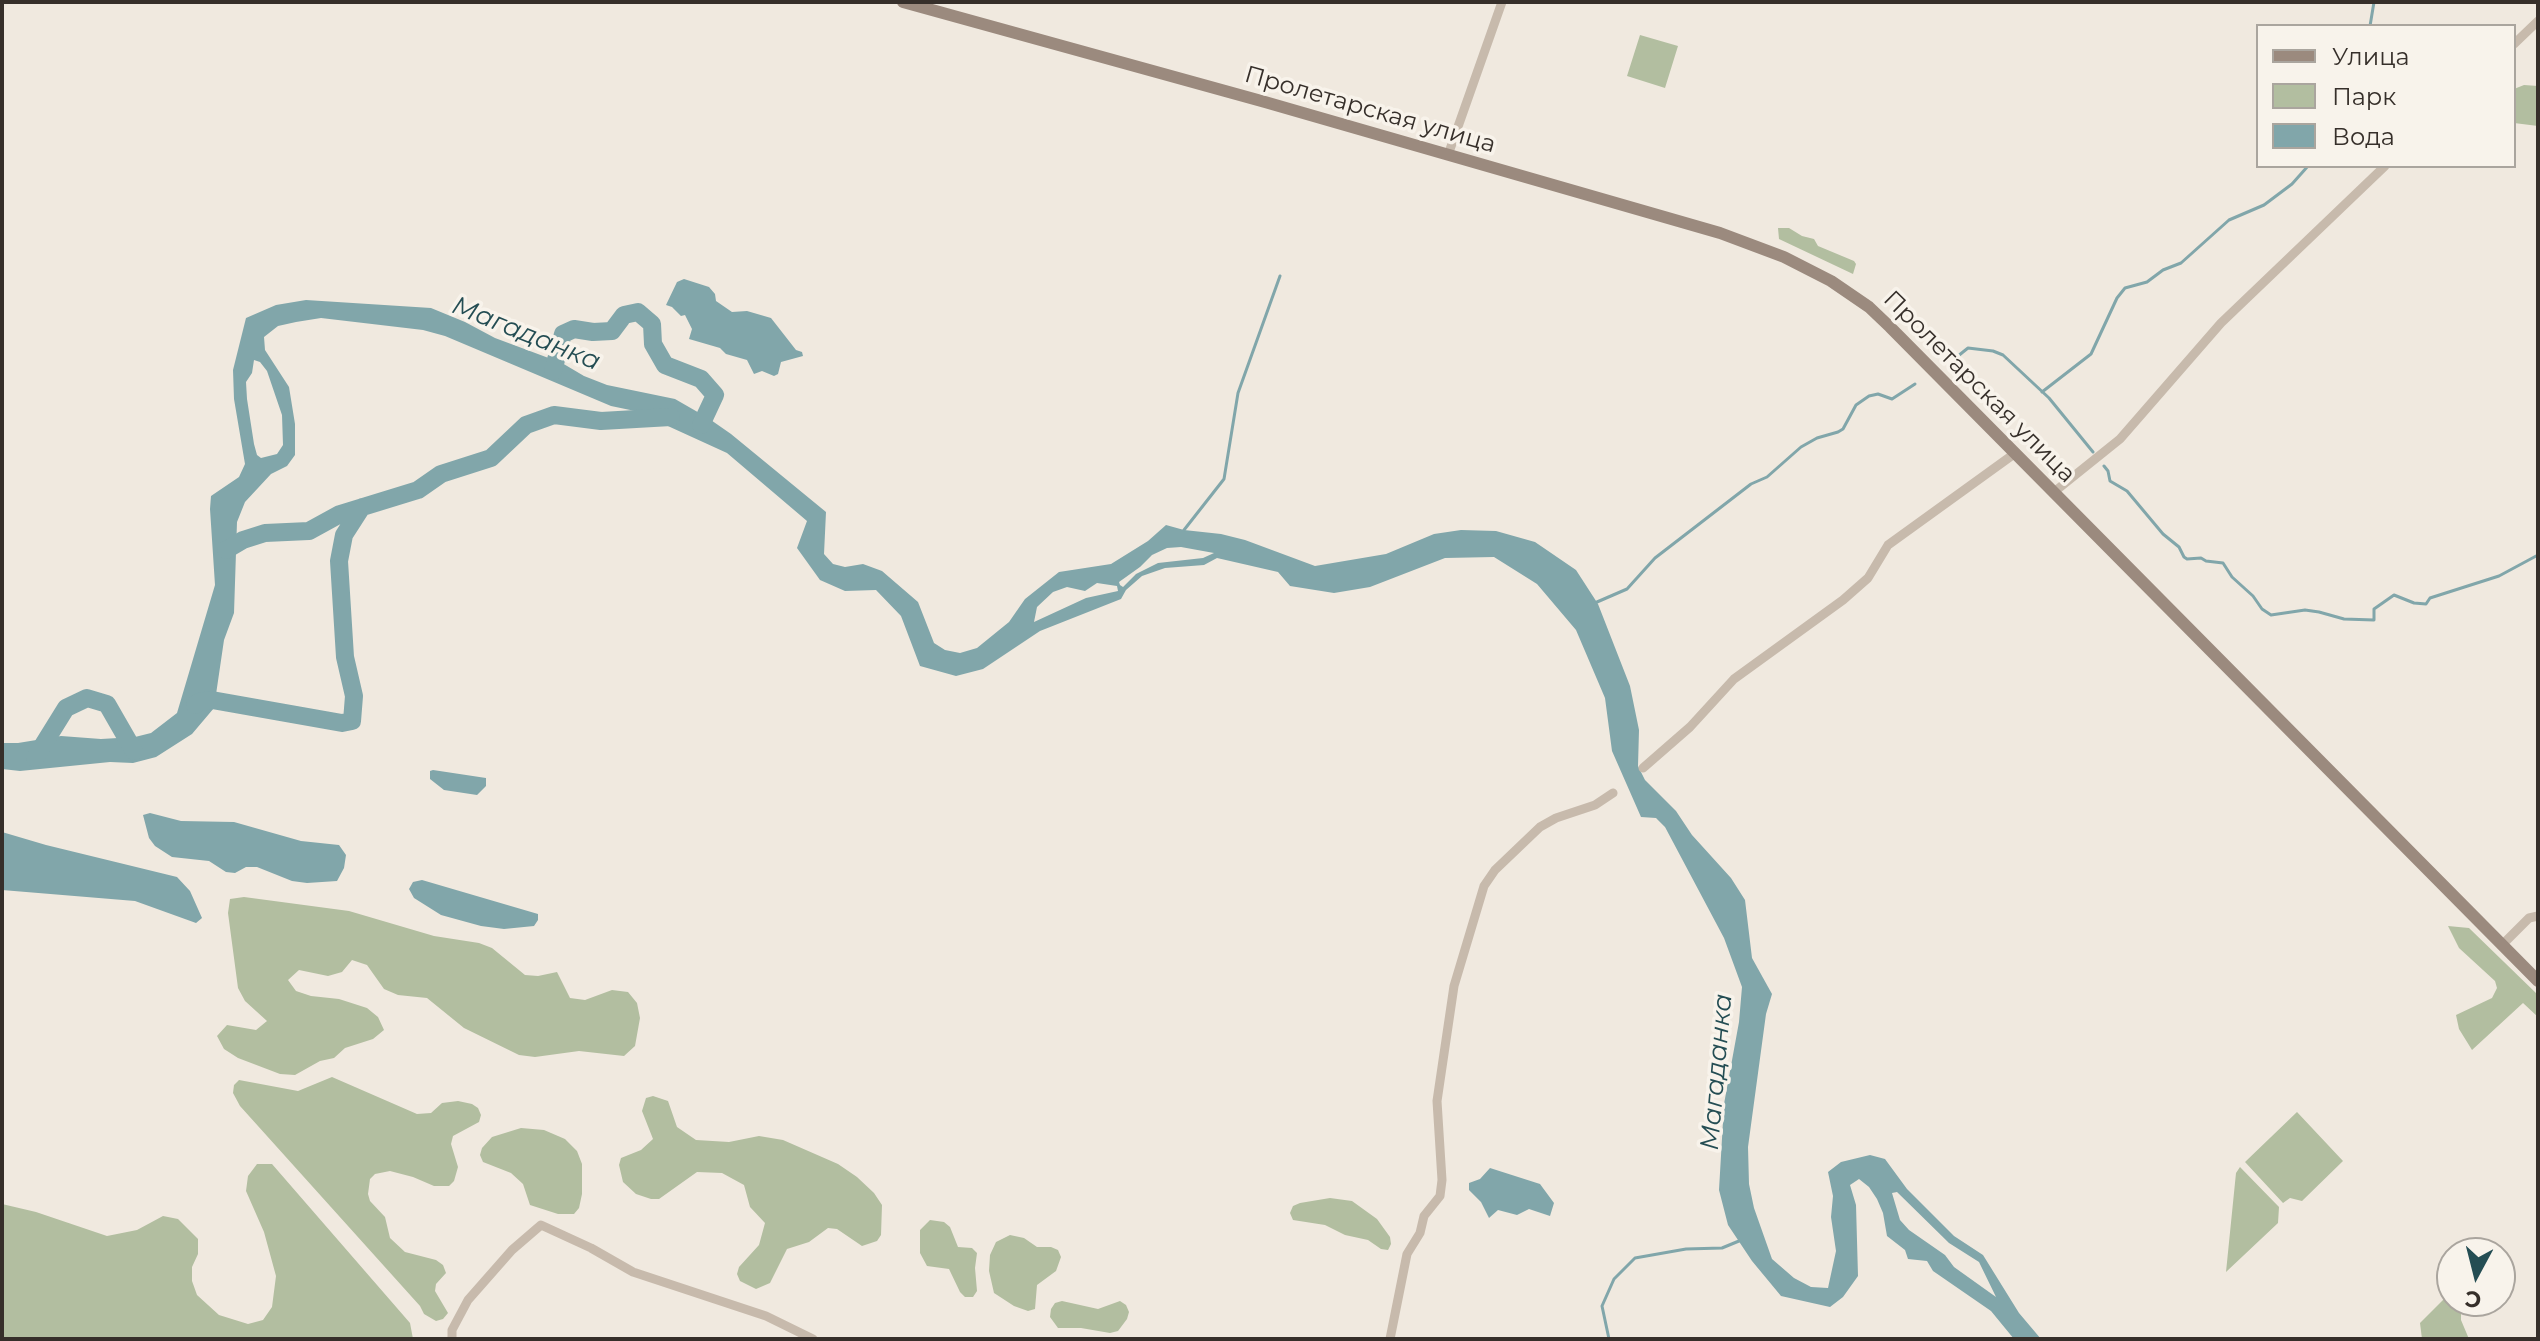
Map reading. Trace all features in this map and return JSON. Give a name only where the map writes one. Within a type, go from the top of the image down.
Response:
[{"type":"main road","name":"Пролетарская улица","points":[[903,2],[1720,233],[1809,268],[1869,307],[2538,981]]},
{"type":"street","points":[[1448,155],[1502,2]]},
{"type":"street","points":[[2516,42],[2538,21]]},
{"type":"street","points":[[2054,492],[2120,439],[2221,323],[2383,168]]},
{"type":"street","points":[[1643,768],[1690,727],[1734,679],[1843,600],[1868,578],[1888,545],[2014,454]]},
{"type":"street","points":[[1390,1339],[1407,1254],[1420,1233],[1424,1216],[1440,1196],[1442,1180],[1437,1101],[1454,986],[1484,886],[1495,870],[1540,827],[1556,818],[1595,805],[1613,793]]},
{"type":"street","points":[[2502,945],[2529,918],[2538,916]]},
{"type":"street","points":[[452,1339],[452,1330],[468,1300],[512,1250],[541,1225],[633,1272],[766,1316],[813,1339]]},
{"type":"green space","points":[[1640,35],[1678,46],[1665,88],[1627,76]]},
{"type":"green space","points":[[2538,86],[2538,126],[2516,123],[2516,88]]},
{"type":"green space","points":[[1778,228],[1789,228],[1814,239],[1818,246],[1854,261],[1853,274],[1779,239]]},
{"type":"green space","points":[[244,897],[349,911],[434,936],[479,943],[492,948],[525,975],[557,972],[570,998],[585,1000],[612,990],[628,992],[637,1003],[640,1018],[635,1046],[624,1056],[579,1051],[535,1057],[519,1055],[464,1028],[427,998],[398,995],[384,989],[367,965],[352,960],[342,972],[328,976],[299,970],[288,980],[296,991],[367,1008],[378,1017],[384,1030],[373,1039],[345,1048],[334,1058],[320,1061],[295,1075],[280,1074],[238,1058],[224,1049],[217,1036],[227,1025],[256,1030],[267,1021],[245,1001],[238,988],[228,913],[230,899]]},
{"type":"green space","points":[[2448,926],[2469,928],[2538,995],[2538,1017],[2523,1003],[2472,1050],[2459,1029],[2456,1015],[2492,998],[2497,988],[2495,981],[2459,948]]},
{"type":"green space","points":[[332,1077],[417,1114],[431,1113],[442,1103],[458,1101],[478,1108],[481,1115],[479,1122],[453,1136],[451,1144],[458,1167],[449,1186],[434,1186],[390,1171],[375,1174],[370,1179],[370,1201],[385,1217],[390,1238],[405,1252],[436,1260],[443,1265],[446,1273],[436,1284],[435,1291],[448,1313],[443,1319],[436,1321],[424,1314],[240,1106],[233,1093],[234,1085],[239,1080],[298,1091]]},
{"type":"green space","points":[[653,1096],[668,1101],[677,1127],[696,1140],[729,1142],[759,1136],[783,1140],[838,1164],[857,1177],[882,1205],[881,1235],[877,1241],[862,1246],[837,1229],[828,1228],[809,1242],[787,1249],[770,1283],[756,1289],[740,1281],[737,1274],[739,1267],[759,1245],[765,1223],[750,1207],[744,1185],[722,1173],[697,1172],[659,1199],[651,1199],[636,1194],[623,1182],[619,1165],[621,1158],[641,1150],[653,1139],[642,1111],[646,1098]]},
{"type":"green space","points":[[2297,1112],[2343,1161],[2302,1201],[2290,1198],[2283,1203],[2245,1162]]},
{"type":"green space","points":[[521,1128],[544,1130],[565,1139],[577,1151],[582,1164],[582,1194],[579,1208],[574,1214],[558,1214],[530,1205],[523,1184],[511,1173],[483,1162],[480,1155],[482,1148],[492,1137]]},
{"type":"green space","points":[[257,1164],[272,1164],[410,1323],[413,1339],[2,1339],[2,1204],[107,1236],[137,1230],[163,1216],[178,1219],[198,1239],[198,1254],[192,1267],[192,1281],[197,1295],[219,1315],[248,1324],[263,1320],[272,1307],[276,1276],[264,1232],[246,1191],[248,1176]]},
{"type":"green space","points":[[2240,1167],[2279,1207],[2278,1223],[2226,1272],[2236,1173]]},
{"type":"green space","points":[[1330,1198],[1352,1201],[1377,1219],[1390,1237],[1388,1250],[1325,1225],[1293,1220],[1290,1213],[1293,1206]]},
{"type":"green space","points":[[930,1220],[944,1222],[950,1227],[958,1247],[972,1248],[977,1253],[977,1291],[973,1297],[965,1297],[960,1292],[949,1269],[927,1266],[920,1253],[920,1230]]},
{"type":"green space","points":[[1010,1235],[1024,1238],[1037,1247],[1058,1250],[1061,1257],[1056,1271],[1037,1285],[1035,1309],[1028,1311],[1014,1306],[994,1293],[989,1271],[990,1255],[996,1242]]},
{"type":"green space","points":[[1062,1301],[1098,1309],[1120,1301],[1129,1312],[1118,1331],[1110,1333],[1058,1328],[1050,1317],[1051,1309],[1055,1303]]},
{"type":"green space","points":[[2436,1307],[2436,1317],[2461,1317],[2469,1339],[2422,1339],[2420,1323]]},
{"type":"water","points":[[684,279],[709,287],[716,301],[732,312],[747,311],[771,318],[803,356],[781,362],[778,374],[774,376],[762,371],[754,374],[747,360],[689,339],[692,329],[685,315],[681,316],[666,305],[677,282]]},
{"type":"water","points":[[306,300],[431,308],[607,385],[675,399],[731,434],[826,512],[824,554],[833,564],[845,567],[863,564],[882,571],[918,602],[934,643],[945,650],[960,653],[977,648],[1009,622],[1025,599],[1059,572],[1111,564],[1148,541],[1166,525],[1245,540],[1315,566],[1386,554],[1434,534],[1461,530],[1496,531],[1535,542],[1576,570],[1598,604],[1630,686],[1639,730],[1638,766],[1645,780],[1676,811],[1692,835],[1731,878],[1745,900],[1752,958],[1772,994],[1766,1014],[1748,1147],[1749,1184],[1754,1208],[1772,1259],[1794,1278],[1811,1287],[1828,1288],[1836,1251],[1831,1217],[1833,1196],[1828,1172],[1841,1162],[1870,1155],[1885,1159],[1907,1189],[1954,1236],[1983,1255],[2019,1313],[2041,1339],[2014,1339],[1991,1311],[1933,1271],[1927,1261],[1908,1259],[1905,1250],[1887,1236],[1877,1199],[1859,1179],[1850,1185],[1856,1205],[1858,1276],[1843,1297],[1830,1307],[1781,1296],[1752,1261],[1728,1225],[1719,1190],[1724,1104],[1742,987],[1724,938],[1665,827],[1656,818],[1641,817],[1612,751],[1605,698],[1576,630],[1537,584],[1494,557],[1445,558],[1370,587],[1334,593],[1290,586],[1278,572],[1217,558],[1204,565],[1165,568],[1142,576],[1121,599],[1040,631],[983,669],[956,676],[920,666],[901,616],[876,590],[845,591],[820,580],[797,548],[807,521],[727,453],[635,411],[611,406],[445,336],[423,330],[321,318],[278,326],[264,337],[265,350],[289,387],[295,424],[295,455],[287,466],[271,474],[245,502],[237,522],[234,613],[224,640],[214,708],[192,734],[156,757],[133,763],[110,762],[20,771],[2,769],[2,743],[61,736],[101,739],[135,737],[151,733],[177,713],[215,585],[211,496],[239,477],[245,464],[234,399],[233,370],[246,318],[276,305]],"holes":[[[254,360],[260,362],[267,371],[282,415],[283,445],[277,454],[261,458],[254,444],[247,399],[246,382],[252,373]],[[1181,547],[1214,553],[1203,558],[1158,563],[1136,574],[1123,587],[1120,585],[1119,582],[1152,555],[1167,548]],[[1097,583],[1117,586],[1118,591],[1086,598],[1034,622],[1037,607],[1053,592],[1067,587],[1085,591]],[[1897,1192],[1949,1243],[1979,1262],[1996,1297],[1909,1230],[1900,1220],[1892,1193]]]},
{"type":"water","points":[[430,771],[486,778],[486,786],[477,795],[444,790],[430,779]]},
{"type":"water","points":[[150,813],[181,821],[234,822],[301,841],[339,845],[346,855],[344,868],[337,881],[307,883],[292,881],[257,867],[246,867],[235,873],[226,872],[209,861],[172,857],[149,838],[143,815]]},
{"type":"water","points":[[2,832],[177,877],[190,891],[202,918],[196,923],[135,901],[2,890]]},
{"type":"water","points":[[422,880],[538,914],[538,920],[534,926],[504,929],[441,915],[414,898],[409,889],[413,882]]},
{"type":"water","points":[[1490,1168],[1540,1184],[1554,1203],[1550,1216],[1529,1209],[1517,1215],[1498,1210],[1489,1218],[1481,1202],[1469,1190],[1469,1183],[1480,1179]]},
{"type":"waterway","points":[[2370,24],[2374,2]]},
{"type":"waterway","points":[[2042,392],[2091,354],[2117,298],[2125,288],[2147,282],[2163,270],[2181,263],[2229,220],[2264,205],[2292,184],[2306,168]]},
{"type":"waterway","points":[[1184,530],[1224,479],[1238,393],[1280,276]]},
{"type":"waterway","points":[[553,371],[563,334],[574,329],[612,331],[624,315],[638,312],[652,324],[653,344],[665,365],[701,379],[715,395],[701,425]]},
{"type":"waterway","points":[[1958,356],[1968,348],[2003,355],[2049,398],[2093,452]]},
{"type":"waterway","points":[[1597,602],[1627,589],[1655,558],[1751,484],[1767,477],[1801,447],[1843,429],[1856,405],[1869,396],[1878,394],[1892,399],[1915,384]]},
{"type":"waterway","name":"Магаданка","points":[[226,550],[265,533],[309,531],[340,514],[418,490],[441,474],[491,458],[526,425],[554,415],[601,421],[671,417]]},
{"type":"waterway","points":[[2104,466],[2110,481],[2127,491],[2163,534],[2179,547],[2184,557],[2223,563],[2232,577],[2271,615],[2305,610],[2344,619],[2374,620],[2374,609],[2394,595],[2426,604],[2430,598],[2499,576],[2538,555]]},
{"type":"waterway","name":"Магаданка","points":[[195,705],[212,700],[342,723],[352,721],[354,696],[345,657],[339,561],[344,535],[362,507]]},
{"type":"waterway","points":[[35,758],[66,708],[87,698],[107,704],[134,751]]},
{"type":"waterway","points":[[1609,1339],[1602,1306],[1614,1279],[1635,1258],[1686,1249],[1722,1248],[1739,1241]]}]
